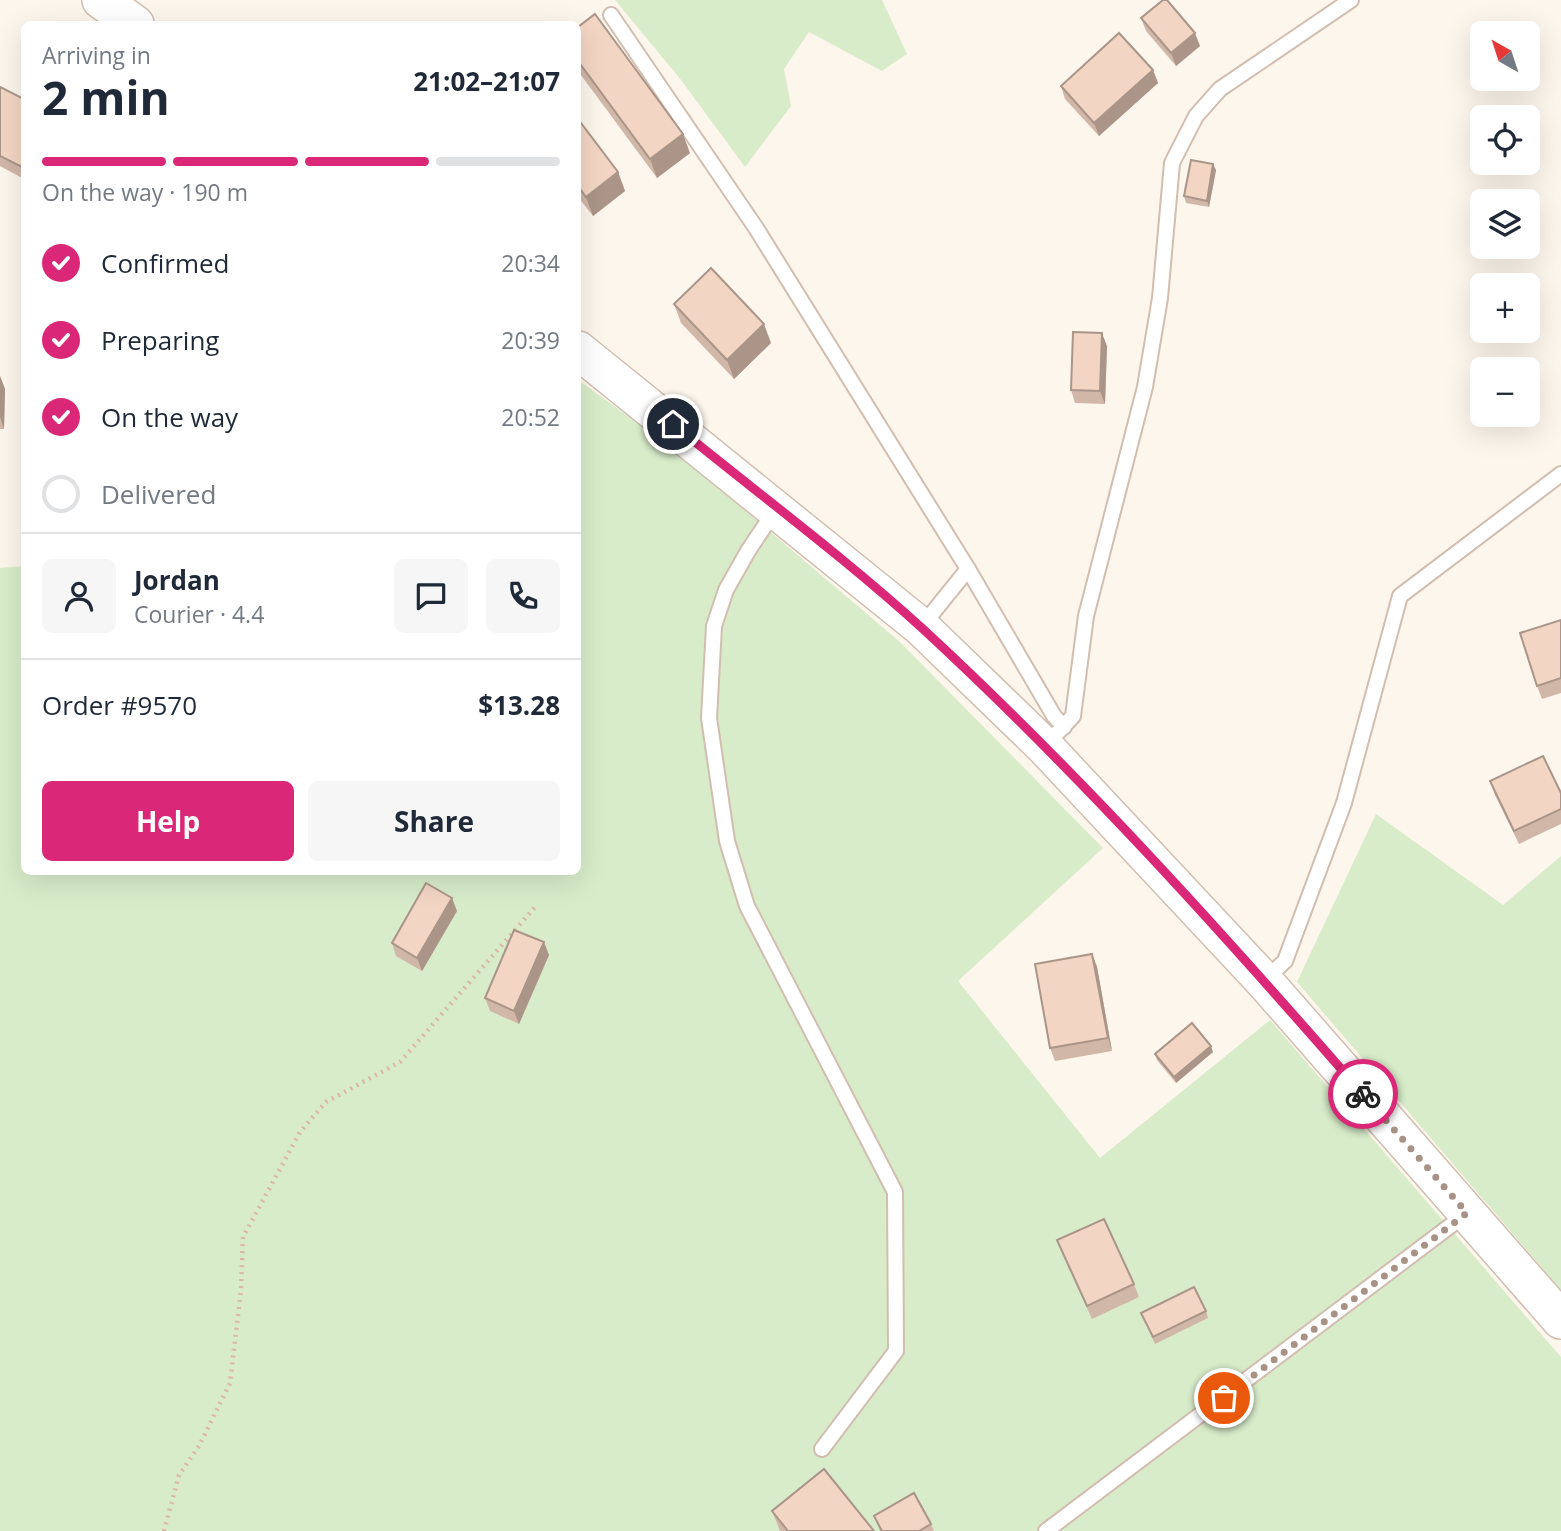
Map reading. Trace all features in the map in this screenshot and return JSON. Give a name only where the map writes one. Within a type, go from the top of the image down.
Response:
[{"type":"street","points":[[101,0],[131,21]]},
{"type":"street","points":[[581,352],[777,508],[1055,737],[1561,1320]]},
{"type":"lane","points":[[611,15],[756,228],[968,569],[1033,681],[1055,737],[1073,716],[1086,616],[1145,387],[1160,298],[1172,163],[1196,116],[1220,89],[1351,0]]},
{"type":"lane","points":[[1264,981],[1285,961],[1344,803],[1400,596],[1561,474]]},
{"type":"lane","points":[[777,508],[726,590],[714,626],[709,718],[727,841],[747,906],[895,1192],[896,1351],[822,1449]]},
{"type":"lane","points":[[921,627],[968,569]]},
{"type":"lane","points":[[1046,1531],[1467,1213]]},
{"type":"path","points":[[164,1531],[179,1475],[199,1446],[230,1383],[241,1290],[243,1237],[300,1132],[326,1102],[400,1062],[536,906]]},
{"type":"green space","points":[[615,0],[882,0],[907,54],[882,71],[809,32],[784,69],[791,106],[745,167],[681,80]]},
{"type":"green space","points":[[581,382],[668,445],[900,642],[1103,848],[958,981],[1100,1158],[1270,1020],[1561,1357],[1561,1531],[0,1531],[0,568],[21,566],[21,875],[581,875]]},
{"type":"green space","points":[[1376,814],[1503,905],[1561,856],[1561,1290],[1297,982]]},
{"type":"building","points":[[1163,0],[1167,0],[1195,33],[1171,53],[1141,18]]},
{"type":"building","points":[[595,14],[683,134],[650,159],[581,65],[581,25]]},
{"type":"building","points":[[1119,33],[1153,70],[1094,123],[1061,86]]},
{"type":"building","points":[[0,87],[21,98],[21,166],[0,156]]},
{"type":"building","points":[[581,123],[618,172],[586,197],[581,190]]},
{"type":"building","points":[[1191,160],[1213,164],[1207,201],[1184,196]]},
{"type":"building","points":[[711,268],[764,324],[727,360],[674,304]]},
{"type":"building","points":[[1073,332],[1102,333],[1100,391],[1071,390]]},
{"type":"building","points":[[1561,620],[1561,678],[1537,686],[1520,633]]},
{"type":"building","points":[[1543,756],[1561,793],[1561,809],[1514,831],[1490,781]]},
{"type":"building","points":[[426,883],[452,898],[417,958],[392,943]]},
{"type":"building","points":[[514,930],[544,942],[514,1011],[485,998]]},
{"type":"building","points":[[1092,954],[1108,1038],[1050,1048],[1035,964]]},
{"type":"building","points":[[1192,1023],[1211,1046],[1174,1077],[1155,1054]]},
{"type":"building","points":[[1104,1219],[1134,1284],[1087,1306],[1057,1240]]},
{"type":"building","points":[[1194,1287],[1206,1311],[1153,1337],[1141,1313]]},
{"type":"building","points":[[824,1469],[874,1531],[788,1531],[772,1511]]},
{"type":"building","points":[[914,1493],[931,1524],[919,1531],[882,1531],[874,1516]]},
{"type":"way so far","points":[[1224,1398],[1467,1213],[1363,1094]]},
{"type":"route","points":[[673,424],[921,627],[1045,747],[1264,981],[1363,1094]]}]
